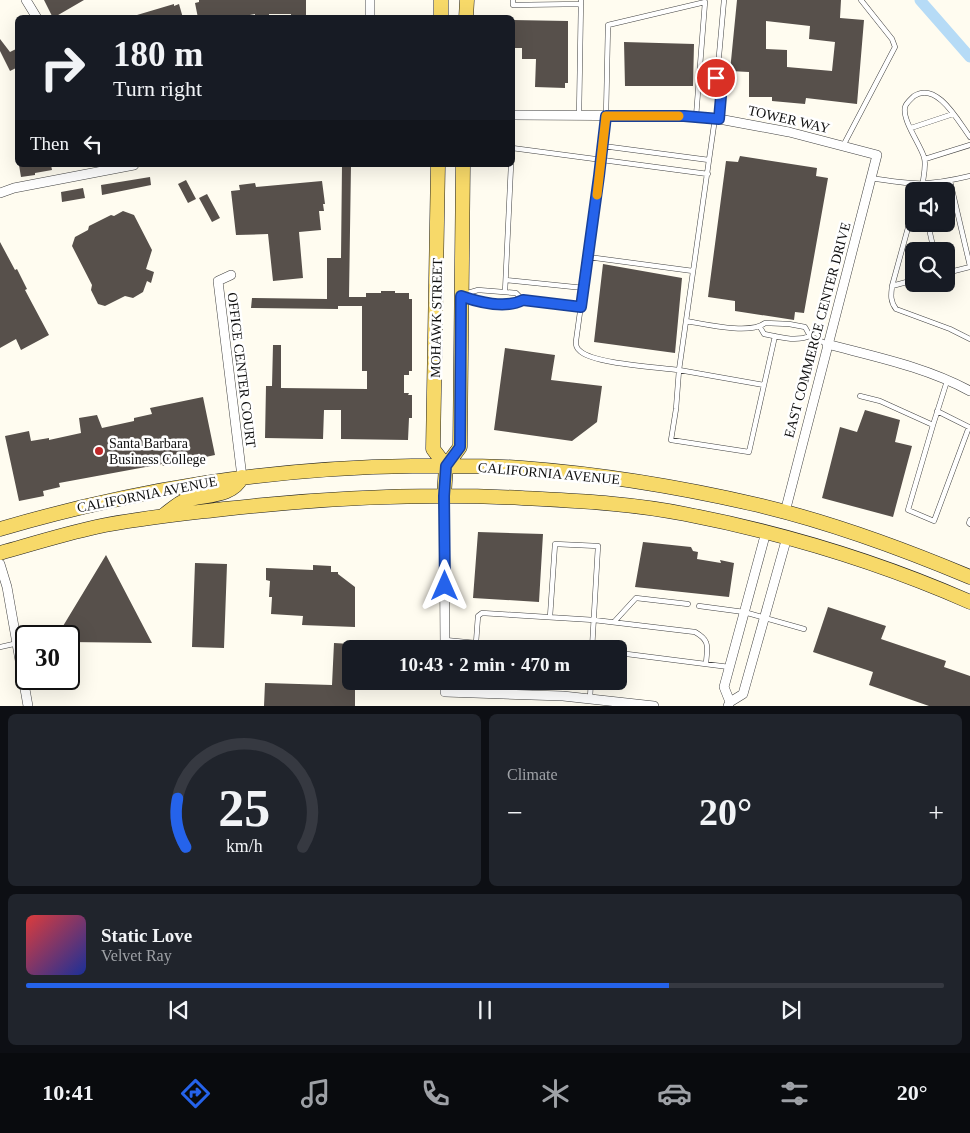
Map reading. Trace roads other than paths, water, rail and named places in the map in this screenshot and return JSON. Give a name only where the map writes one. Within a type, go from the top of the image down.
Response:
[{"type":"main road","points":[[441,0],[441,15]]},
{"type":"main road","points":[[466,15],[467,0]]},
{"type":"main road","name":"MOHAWK STREET","points":[[438,167],[433,449],[446,466],[460,447],[461,167]]},
{"type":"main road","points":[[444,496],[446,466]]},
{"type":"main road","name":"CALIFORNIA AVENUE","points":[[0,529],[80,506],[120,497],[242,477],[351,468],[446,466],[519,468],[622,478],[692,491],[785,512],[890,545],[970,577]]},
{"type":"main road","points":[[163,516],[185,500],[228,491],[242,477]]},
{"type":"main road","name":"CALIFORNIA AVENUE","points":[[0,553],[95,527],[163,516],[296,501],[444,496],[590,501],[623,504],[684,514],[766,532],[878,566],[970,602]]},
{"type":"street","points":[[26,0],[35,15]]},
{"type":"street","points":[[370,0],[370,15]]},
{"type":"street","name":"TOWER WAY","points":[[515,115],[696,117],[717,119],[763,126],[877,155]]},
{"type":"street","name":"EAST COMMERCE CENTER DRIVE","points":[[785,512],[877,155]]},
{"type":"street","points":[[0,193],[14,188],[124,167]]},
{"type":"street","name":"OFFICE CENTER COURT","points":[[232,274],[218,281],[242,477]]},
{"type":"street","points":[[827,344],[905,365],[947,380],[970,391]]},
{"type":"street","points":[[444,496],[445,640]]},
{"type":"street","points":[[766,532],[724,687],[731,704],[743,694],[787,538]]},
{"type":"street","points":[[0,564],[7,587],[15,628]]},
{"type":"street","points":[[25,690],[28,706]]},
{"type":"street","points":[[445,690],[445,692],[518,693],[590,698],[615,703],[654,706]]},
{"type":"lane","points":[[513,0],[513,5],[581,2],[579,116]]},
{"type":"lane","points":[[724,0],[716,78],[721,96],[709,160],[671,440],[750,452],[775,336]]},
{"type":"lane","points":[[843,146],[895,47],[892,39],[861,0]]},
{"type":"lane","points":[[696,117],[705,2],[608,25],[606,116],[603,146],[576,344],[584,354],[604,360],[679,370],[764,385]]},
{"type":"lane","points":[[922,182],[925,159],[906,118],[904,108],[910,99],[919,93],[930,92],[940,98],[970,136]]},
{"type":"lane","points":[[911,128],[953,114]]},
{"type":"lane","points":[[925,159],[970,145]]},
{"type":"lane","points":[[603,146],[709,160]]},
{"type":"lane","points":[[515,148],[708,174]]},
{"type":"lane","points":[[506,292],[511,167]]},
{"type":"lane","points":[[943,182],[970,176]]},
{"type":"lane","points":[[871,178],[905,184]]},
{"type":"lane","points":[[950,181],[970,266],[955,270]]},
{"type":"lane","points":[[907,232],[892,286],[890,297],[892,305],[896,309],[950,329],[970,339]]},
{"type":"lane","points":[[588,257],[694,272]]},
{"type":"lane","points":[[506,280],[584,288]]},
{"type":"lane","points":[[892,286],[905,282]]},
{"type":"lane","points":[[461,296],[478,290],[516,293],[523,300]]},
{"type":"lane","points":[[461,296],[479,302],[515,304],[523,300],[581,307]]},
{"type":"lane","points":[[686,321],[733,328],[760,327],[765,323],[789,324],[804,327],[810,336],[827,344]]},
{"type":"lane","points":[[760,327],[764,334],[775,336],[801,340],[810,336]]},
{"type":"lane","points":[[937,411],[969,427],[934,520],[908,510],[933,424],[937,411],[947,380]]},
{"type":"lane","points":[[860,396],[880,401],[933,424]]},
{"type":"lane","points":[[550,618],[555,544],[598,546],[593,640]]},
{"type":"lane","points":[[614,622],[636,598],[688,604]]},
{"type":"lane","points":[[700,606],[744,612],[804,629]]},
{"type":"lane","points":[[476,640],[478,616],[482,613],[614,622],[695,632],[704,638],[708,645],[706,664]]},
{"type":"lane","points":[[0,647],[15,644]]},
{"type":"lane","points":[[627,655],[729,667]]},
{"type":"lane","points":[[590,690],[590,698]]},
{"type":"waterway","points":[[920,0],[970,57]]},
{"type":"place","name":"Santa Barbara Business College","points":[[99,451]]}]
